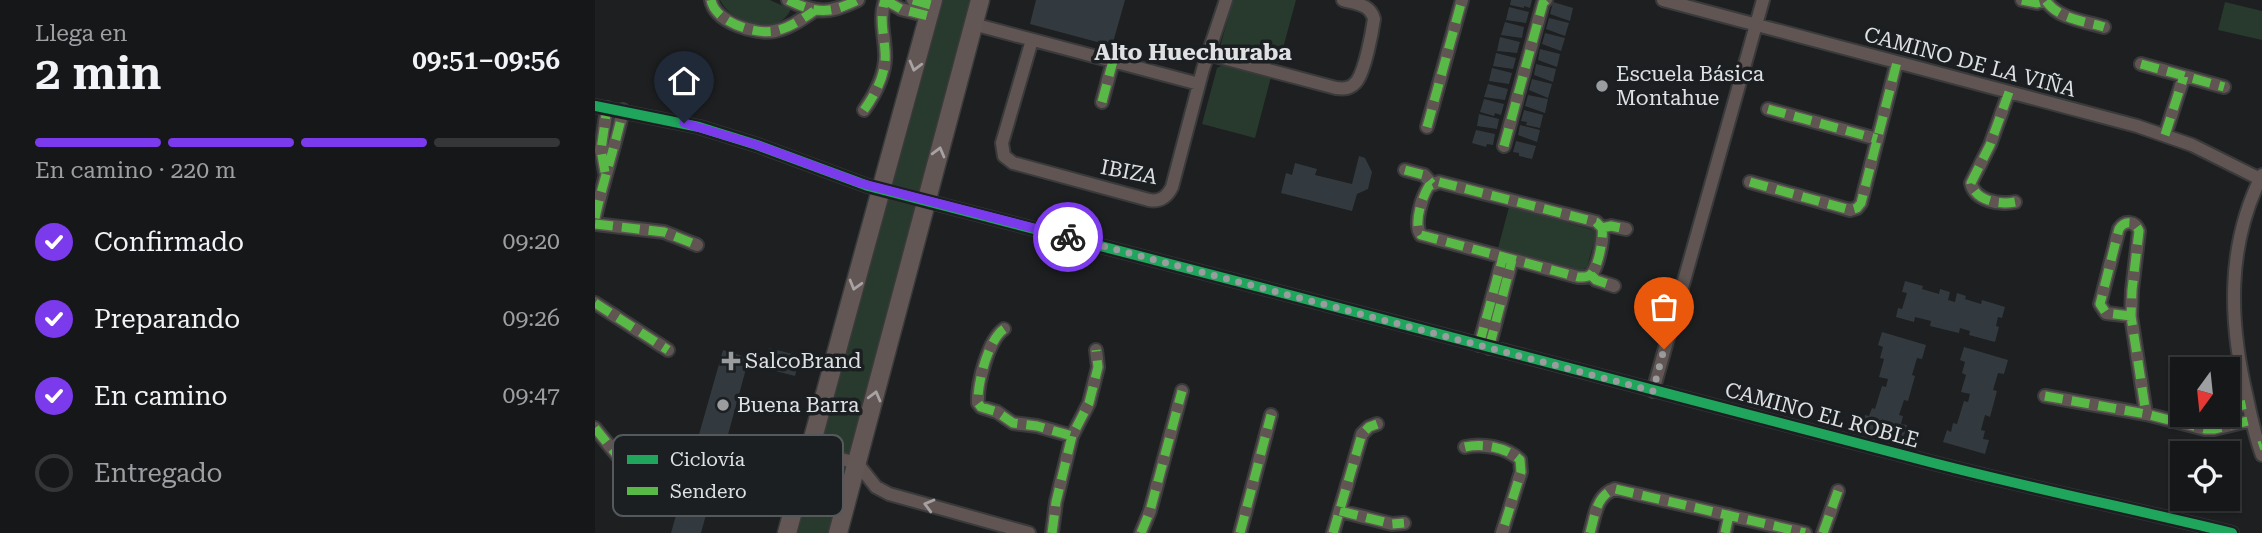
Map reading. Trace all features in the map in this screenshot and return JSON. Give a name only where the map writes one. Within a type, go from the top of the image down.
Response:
[{"type":"street","points":[[711,0],[712,7],[720,16],[763,32],[788,27],[814,11]]},
{"type":"street","points":[[788,0],[814,11],[836,10],[858,0]]},
{"type":"street","points":[[864,110],[877,89],[884,68],[882,19],[885,0],[901,9],[931,7]]},
{"type":"street","points":[[913,0],[931,7]]},
{"type":"street","points":[[843,515],[979,0]]},
{"type":"street","name":"IBIZA","points":[[1032,40],[1002,143],[1004,156],[1013,163],[1149,200],[1163,199],[1170,192],[1199,84],[1227,0]]},
{"type":"street","points":[[1208,54],[1336,88],[1351,86],[1360,75],[1374,19],[1366,6],[1343,0]]},
{"type":"street","points":[[1427,127],[1462,0]]},
{"type":"street","name":"CAMINO DE LA VIÑA","points":[[1663,0],[2165,135],[2261,177]]},
{"type":"street","points":[[1653,391],[1763,0]]},
{"type":"street","points":[[2022,0],[2037,3],[2047,0],[2054,11],[2061,15],[2104,27]]},
{"type":"street","points":[[1504,146],[1543,1]]},
{"type":"street","points":[[814,435],[931,7]]},
{"type":"street","points":[[973,24],[1199,84]]},
{"type":"street","points":[[1103,102],[1113,61]]},
{"type":"street","points":[[1750,182],[1854,209],[1861,202],[1897,62]]},
{"type":"street","points":[[2141,64],[2224,87]]},
{"type":"street","points":[[2165,135],[2184,76]]},
{"type":"street","points":[[2009,92],[1995,135],[1971,183],[1973,192],[1980,197],[2002,203],[2015,202]]},
{"type":"street","points":[[601,107],[601,150],[605,172]]},
{"type":"street","name":"CAMINO EL ROBLE","points":[[601,107],[729,136],[881,189],[1653,391],[2038,489],[2141,510],[2232,533]]},
{"type":"street","points":[[1768,109],[1877,139]]},
{"type":"street","points":[[595,218],[622,110]]},
{"type":"street","points":[[1405,170],[1424,175],[1432,184]]},
{"type":"street","points":[[2261,177],[2241,230],[2233,284],[2236,348],[2261,449]]},
{"type":"street","points":[[1442,183],[1596,222],[1602,228],[1603,236],[1595,269],[1591,275],[1578,277],[1425,237],[1419,233],[1417,226],[1427,189],[1432,184],[1442,183]]},
{"type":"street","points":[[2131,316],[2106,313],[2100,304],[2119,229],[2129,222],[2136,225],[2139,231],[2131,290],[2131,316],[2145,414]]},
{"type":"street","points":[[595,224],[664,232],[697,244]]},
{"type":"street","points":[[1602,228],[1611,226],[1626,229]]},
{"type":"street","points":[[1484,346],[1507,259]]},
{"type":"street","points":[[1591,275],[1596,280],[1614,286]]},
{"type":"street","points":[[595,303],[668,349]]},
{"type":"street","points":[[1004,328],[992,341],[978,403],[1013,423],[1037,426],[1072,436]]},
{"type":"street","points":[[1052,533],[1056,502],[1072,436],[1089,403],[1098,367],[1096,350]]},
{"type":"street","points":[[1141,533],[1150,511],[1182,390]]},
{"type":"street","points":[[2045,396],[2170,419]]},
{"type":"street","points":[[2240,406],[2248,404]]},
{"type":"street","points":[[1240,533],[1271,415]]},
{"type":"street","points":[[2240,423],[2252,420]]},
{"type":"street","points":[[1333,533],[1362,434],[1377,424]]},
{"type":"street","points":[[2202,427],[2219,427]]},
{"type":"street","points":[[595,428],[613,450]]},
{"type":"street","points":[[1465,447],[1490,447],[1511,453],[1520,460],[1521,472],[1502,533]]},
{"type":"street","points":[[843,459],[857,463],[871,482],[889,494],[1029,533]]},
{"type":"street","points":[[1590,533],[1600,500],[1615,489],[1805,533]]},
{"type":"street","points":[[1823,533],[1839,491]]},
{"type":"street","points":[[1340,511],[1392,524],[1404,523]]},
{"type":"street","points":[[1725,533],[1729,515]]},
{"type":"street","points":[[787,533],[792,516]]},
{"type":"street","points":[[838,533],[843,516]]},
{"type":"green space","points":[[720,0],[770,0],[790,11],[775,24],[753,24],[733,15]]},
{"type":"green space","points":[[941,0],[976,0],[925,194],[891,187]]},
{"type":"green space","points":[[1233,0],[1296,0],[1279,63],[1220,47]]},
{"type":"green space","points":[[2225,2],[2262,11],[2262,40],[2218,30]]},
{"type":"green space","points":[[1223,65],[1271,77],[1255,138],[1202,124],[1217,68]]},
{"type":"green space","points":[[888,199],[921,207],[843,496],[843,435],[824,435]]},
{"type":"green space","points":[[1509,207],[1593,230],[1596,235],[1587,267],[1580,271],[1498,248]]},
{"type":"green space","points":[[802,516],[838,516],[833,533],[797,533]]},
{"type":"building","points":[[1036,0],[1125,0],[1112,46],[1030,24]]},
{"type":"building","points":[[1511,0],[1532,0],[1530,8],[1524,8],[1510,5]]},
{"type":"building","points":[[1553,2],[1573,8],[1570,21],[1550,14]]},
{"type":"building","points":[[1509,7],[1529,12],[1526,23],[1506,20]]},
{"type":"building","points":[[1549,18],[1569,23],[1565,36],[1546,29]]},
{"type":"building","points":[[1505,22],[1524,27],[1522,38],[1501,35]]},
{"type":"building","points":[[1545,33],[1565,38],[1561,51],[1542,44]]},
{"type":"building","points":[[1500,37],[1520,42],[1517,53],[1497,51]]},
{"type":"building","points":[[1540,49],[1560,54],[1557,67],[1538,60]]},
{"type":"building","points":[[1496,53],[1516,58],[1513,69],[1493,66]]},
{"type":"building","points":[[1536,64],[1556,69],[1553,82],[1534,75]]},
{"type":"building","points":[[1492,68],[1512,73],[1509,84],[1489,81]]},
{"type":"building","points":[[1532,79],[1552,84],[1548,98],[1529,90]]},
{"type":"building","points":[[1488,84],[1508,89],[1505,100],[1484,97]]},
{"type":"building","points":[[1528,95],[1548,99],[1545,113],[1525,106]]},
{"type":"building","points":[[1484,99],[1504,104],[1501,115],[1480,112]]},
{"type":"building","points":[[1524,110],[1543,115],[1540,128],[1521,121]]},
{"type":"building","points":[[1479,114],[1499,119],[1497,129],[1477,126]]},
{"type":"building","points":[[1520,125],[1540,130],[1537,142],[1518,135]]},
{"type":"building","points":[[1476,130],[1495,134],[1493,145],[1487,144],[1486,147],[1472,143]]},
{"type":"building","points":[[1516,141],[1536,146],[1532,159],[1513,152]]},
{"type":"building","points":[[1359,156],[1365,158],[1372,172],[1368,189],[1357,194],[1352,211],[1281,193],[1286,173],[1292,175],[1295,163],[1317,169],[1315,175],[1352,184]]},
{"type":"building","points":[[1905,281],[1939,294],[1940,289],[1950,292],[1948,300],[1955,302],[1957,293],[1966,296],[1965,299],[1981,304],[1982,300],[2005,307],[2002,318],[1998,317],[1996,326],[1999,327],[1995,342],[1969,335],[1970,331],[1960,328],[1959,333],[1930,326],[1931,321],[1915,317],[1914,322],[1896,317],[1898,308],[1902,309],[1907,293],[1902,292]]},
{"type":"building","points":[[1882,332],[1926,345],[1922,359],[1917,358],[1908,401],[1904,400],[1899,415],[1903,416],[1901,424],[1907,425],[1903,439],[1862,427],[1865,415],[1869,416],[1872,408],[1875,409],[1882,386],[1886,387],[1888,379],[1879,377],[1884,359],[1880,358],[1883,347],[1878,345]]},
{"type":"building","points":[[1964,347],[2008,360],[2004,374],[1998,373],[1993,390],[1997,391],[1990,417],[1985,415],[1981,430],[1985,431],[1983,439],[1989,440],[1985,454],[1943,442],[1947,430],[1951,432],[1953,423],[1957,424],[1964,401],[1968,402],[1970,394],[1961,392],[1966,375],[1962,373],[1965,362],[1960,360]]},
{"type":"building","points":[[769,348],[800,356],[795,376],[764,368]]},
{"type":"building","points":[[723,350],[749,358],[728,435],[699,435]]},
{"type":"building","points":[[676,516],[706,516],[701,533],[671,533]]},
{"type":"marked path","points":[[711,0],[714,8],[728,21],[757,31],[780,30],[814,11]]},
{"type":"marked path","points":[[788,0],[815,10],[831,10],[858,0]]},
{"type":"marked path","points":[[885,0],[901,9],[928,16]]},
{"type":"marked path","points":[[864,110],[876,90],[884,67],[882,19],[885,0]]},
{"type":"marked path","points":[[913,0],[931,5]]},
{"type":"marked path","points":[[1427,127],[1462,0]]},
{"type":"marked path","points":[[1504,146],[1546,0]]},
{"type":"marked path","points":[[2022,0],[2037,3],[2048,0]]},
{"type":"marked path","points":[[2046,1],[2065,16],[2104,27]]},
{"type":"marked path","points":[[1102,102],[1113,61]]},
{"type":"marked path","points":[[1750,182],[1850,210],[1857,208],[1861,203],[1897,62]]},
{"type":"marked path","points":[[2141,64],[2224,87]]},
{"type":"marked path","points":[[2165,135],[2184,76]]},
{"type":"marked path","points":[[2009,92],[1990,145],[1971,183],[1982,198],[2002,203],[2015,202]]},
{"type":"marked path","points":[[605,172],[601,150],[607,108]]},
{"type":"marked path","points":[[1768,109],[1877,139]]},
{"type":"marked path","points":[[595,218],[623,110]]},
{"type":"marked path","points":[[1405,170],[1424,175],[1432,184]]},
{"type":"marked path","points":[[1439,182],[1596,222],[1602,228],[1602,238],[1593,272],[1587,277],[1578,277],[1421,235],[1418,224],[1421,203],[1429,186],[1439,182]]},
{"type":"marked path","points":[[2131,316],[2106,313],[2100,304],[2119,229],[2130,223],[2139,231],[2131,316],[2146,414]]},
{"type":"marked path","points":[[595,224],[664,232],[697,245]]},
{"type":"marked path","points":[[1602,228],[1611,226],[1626,229]]},
{"type":"marked path","points":[[1479,345],[1503,257]]},
{"type":"marked path","points":[[1489,348],[1512,260]]},
{"type":"marked path","points":[[1591,275],[1596,280],[1614,286]]},
{"type":"marked path","points":[[595,303],[668,350]]},
{"type":"marked path","points":[[1004,329],[988,352],[979,385],[978,403],[1013,423],[1037,426],[1072,436]]},
{"type":"marked path","points":[[1052,533],[1056,502],[1072,436],[1089,403],[1098,367],[1096,350]]},
{"type":"marked path","points":[[1141,533],[1150,511],[1182,391]]},
{"type":"marked path","points":[[2045,396],[2146,414],[2205,429],[2252,420]]},
{"type":"marked path","points":[[2240,406],[2248,404]]},
{"type":"marked path","points":[[1240,533],[1271,415]]},
{"type":"marked path","points":[[1333,533],[1362,434],[1377,424]]},
{"type":"marked path","points":[[595,428],[613,450]]},
{"type":"marked path","points":[[1465,447],[1494,447],[1520,460],[1521,472],[1502,533]]},
{"type":"marked path","points":[[1590,533],[1600,501],[1615,489],[1805,533]]},
{"type":"marked path","points":[[1823,533],[1838,491]]},
{"type":"marked path","points":[[1340,511],[1392,524],[1404,523]]},
{"type":"marked path","points":[[1725,533],[1729,515]]},
{"type":"cycle path","points":[[595,106],[699,127],[757,145],[868,186],[1961,470],[2232,533]]},
{"type":"way so far","points":[[1068,237],[1653,391],[1664,349]]},
{"type":"place","name":"Escuela Básica Montahue","points":[[1602,86]]},
{"type":"place","name":"SalcoBrand","points":[[731,361]]},
{"type":"place","name":"Buena Barra","points":[[723,405]]},
{"type":"district","name":"Alto Huechuraba","points":[[1193,52]]},
{"type":"route","points":[[684,123],[757,145],[860,183],[1068,237]]}]
